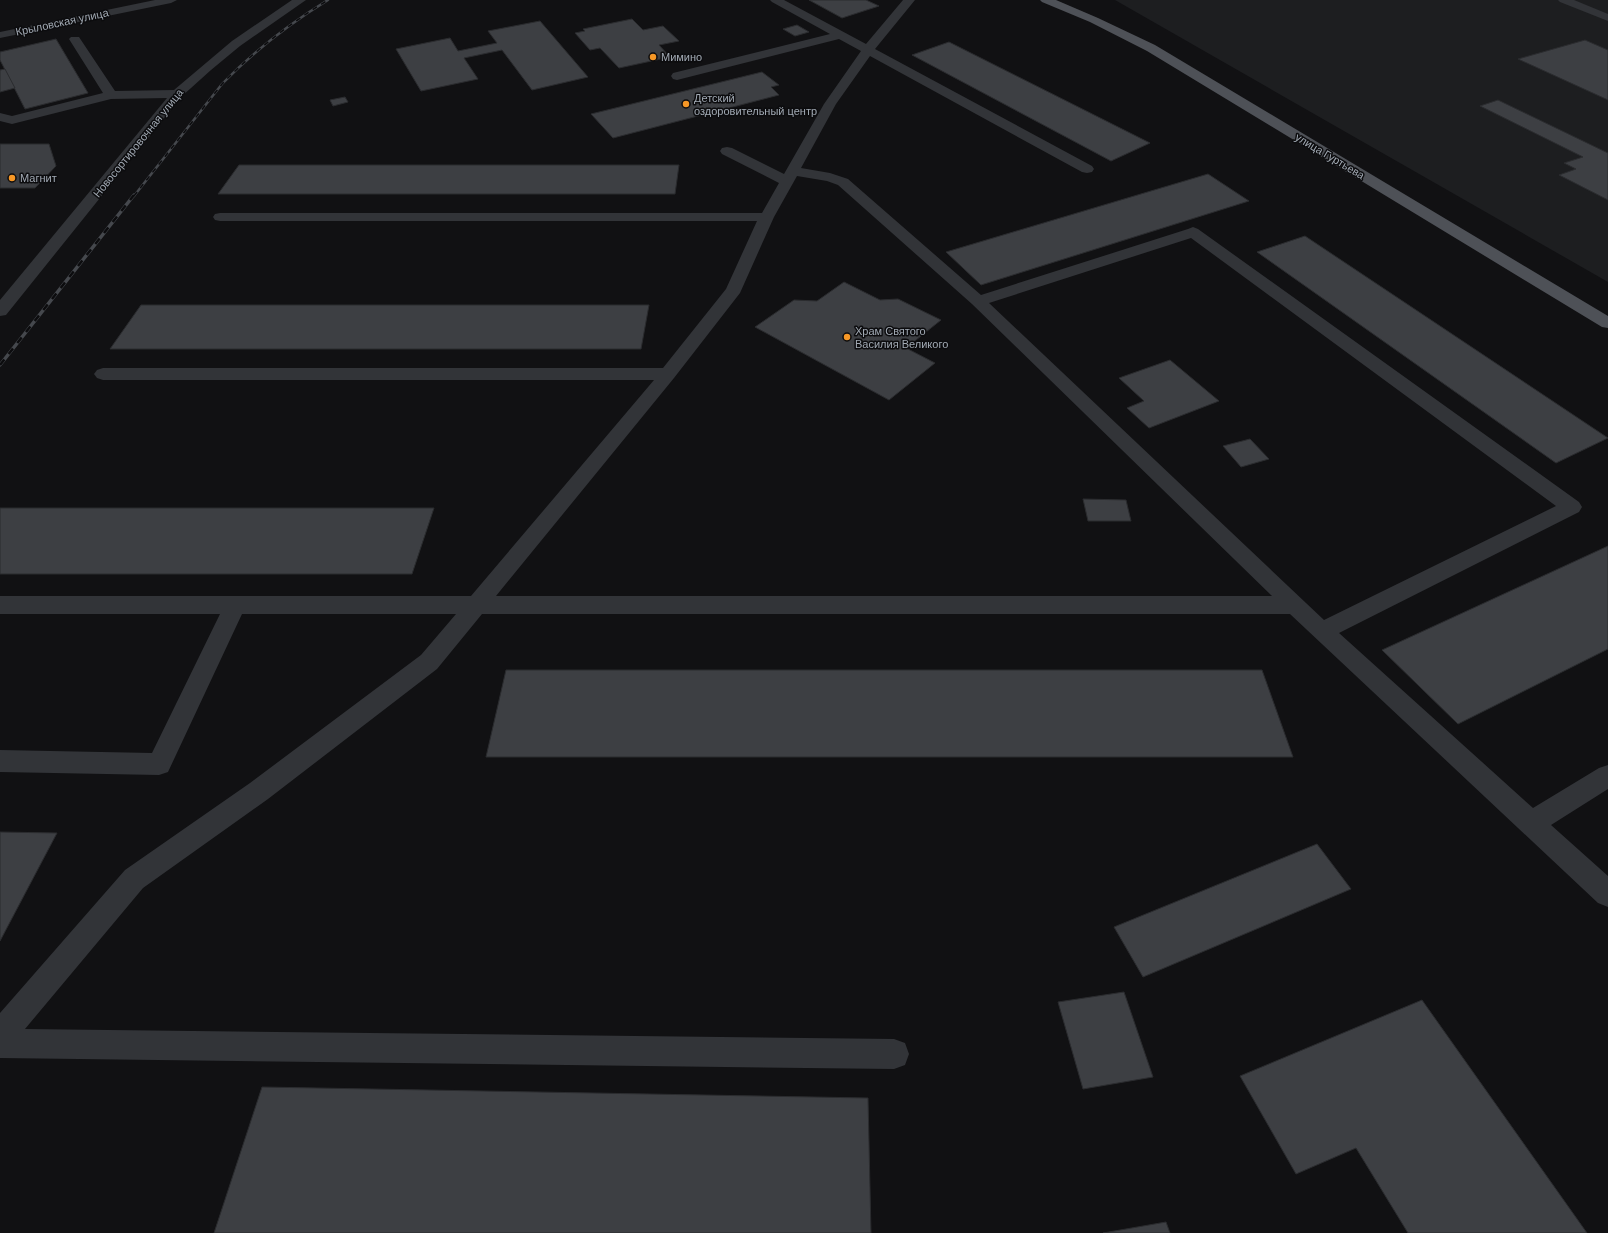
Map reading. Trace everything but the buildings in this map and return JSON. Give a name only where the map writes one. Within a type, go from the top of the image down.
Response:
[{"type":"main road","name":"улица Гуртьева","points":[[1046,0],[1094,20],[1151,48],[1608,323]]},
{"type":"street","name":"Крыловская улица","points":[[0,36],[168,0]]},
{"type":"street","name":"Новосортировочная улица","points":[[0,311],[177,94],[230,46],[300,0]]},
{"type":"street","points":[[776,0],[1086,169]]},
{"type":"street","points":[[0,1035],[134,879],[259,791],[429,662],[668,374],[734,290],[767,217],[830,104],[868,50],[909,0]]},
{"type":"street","points":[[1564,0],[1608,18]]},
{"type":"street","points":[[677,76],[841,35]]},
{"type":"street","points":[[75,39],[111,94]]},
{"type":"street","points":[[0,117],[12,120],[111,94],[177,94]]},
{"type":"street","points":[[727,151],[790,176],[830,177],[842,182],[978,301],[1322,631],[1608,894]]},
{"type":"street","points":[[220,217],[767,217]]},
{"type":"street","points":[[978,301],[1193,232],[1572,507],[1322,631]]},
{"type":"street","points":[[103,374],[668,374]]},
{"type":"street","points":[[0,605],[1296,605]]},
{"type":"street","points":[[0,762],[159,764],[235,605]]},
{"type":"street","points":[[1531,823],[1608,776]]},
{"type":"street","points":[[0,1043],[894,1054]]},
{"type":"shaded area","points":[[1115,0],[1608,0],[1608,282]]},
{"type":"railway","points":[[134,196],[222,84],[272,39],[328,0]]},
{"type":"railway","points":[[0,365],[134,195]]},
{"type":"place","name":"Мимино","points":[[653,57]]},
{"type":"place","name":"Детский оздоровительный центр","points":[[686,104]]},
{"type":"place","name":"Магнит","points":[[12,178]]},
{"type":"place","name":"Храм Святого Василия Великого","points":[[847,337]]}]
